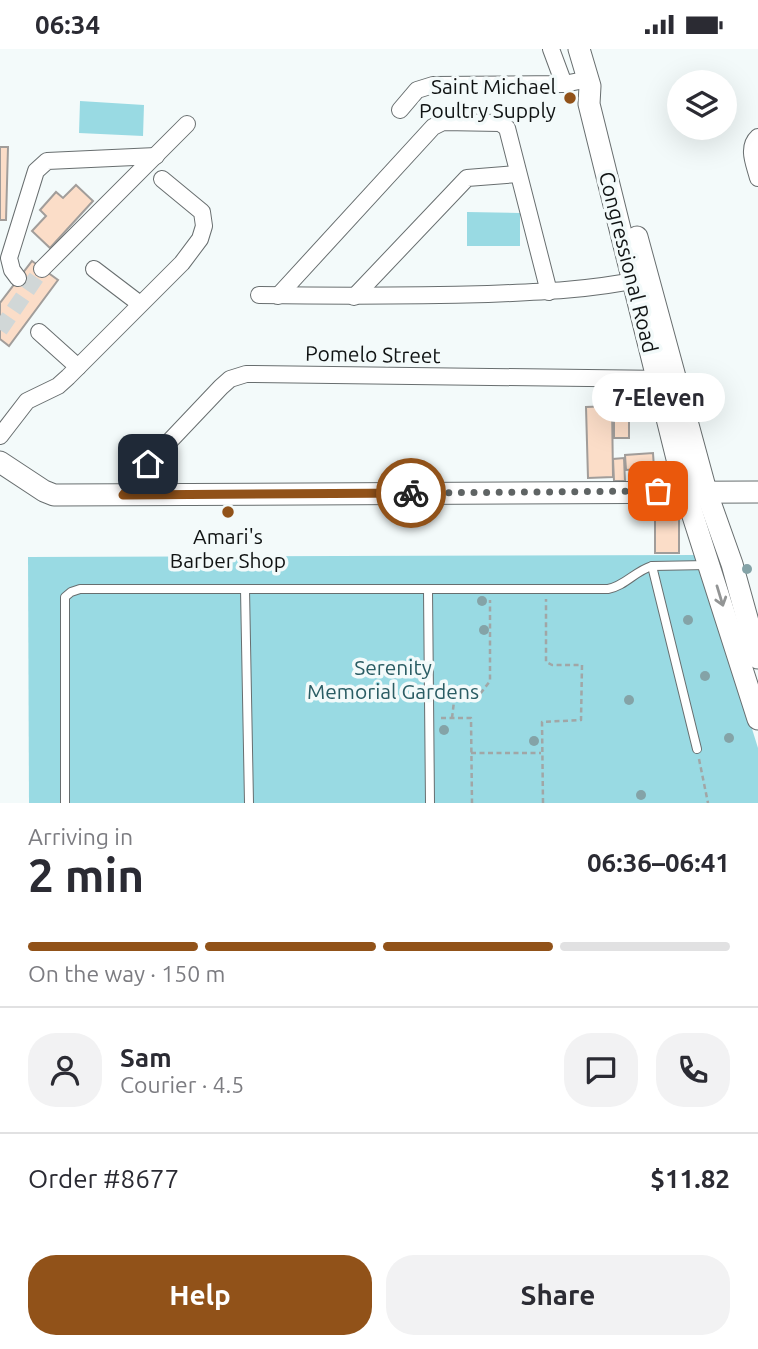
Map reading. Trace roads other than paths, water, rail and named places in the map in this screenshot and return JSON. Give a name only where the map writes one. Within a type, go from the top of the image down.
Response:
[{"type":"main road","name":"Congressional Road","points":[[579,49],[589,83],[602,102],[640,279],[666,379],[685,491],[758,719]]},
{"type":"main road","name":"Congressional Road","points":[[666,379],[732,563],[758,658]]},
{"type":"main road","points":[[0,462],[54,495],[758,492]]},
{"type":"street","points":[[551,49],[564,84]]},
{"type":"street","points":[[400,110],[417,90],[433,85],[589,83]]},
{"type":"street","points":[[278,296],[438,123],[500,123],[507,128],[550,292]]},
{"type":"street","points":[[41,268],[187,124]]},
{"type":"street","points":[[758,138],[751,149],[758,178]]},
{"type":"street","points":[[18,278],[12,270],[9,258],[36,170],[41,164],[47,161],[156,156]]},
{"type":"street","points":[[354,297],[467,178],[518,174]]},
{"type":"street","points":[[0,436],[27,401],[58,386],[141,305],[200,239],[204,226],[202,212],[162,179]]},
{"type":"street","points":[[94,268],[141,305]]},
{"type":"street","points":[[259,295],[354,297],[550,292],[640,279]]},
{"type":"street","points":[[39,332],[78,367]]},
{"type":"street","name":"Pomelo Street","points":[[123,495],[148,464],[220,387],[230,379],[246,374],[666,379]]},
{"type":"lane","points":[[65,803],[65,597],[71,591],[614,588],[643,568],[710,565]]},
{"type":"lane","points":[[652,566],[696,749]]},
{"type":"lane","points":[[245,589],[248,803]]},
{"type":"lane","points":[[428,590],[430,803]]},
{"type":"tunnel","points":[[0,330],[42,269]]},
{"type":"place","name":"Saint Michael Poultry Supply","points":[[570,98]]},
{"type":"place","name":"7-Eleven","points":[[658,491]]},
{"type":"place","name":"Amari's Barber Shop","points":[[228,512]]},
{"type":"park label","name":"Serenity Memorial Gardens","points":[[393,679]]}]
